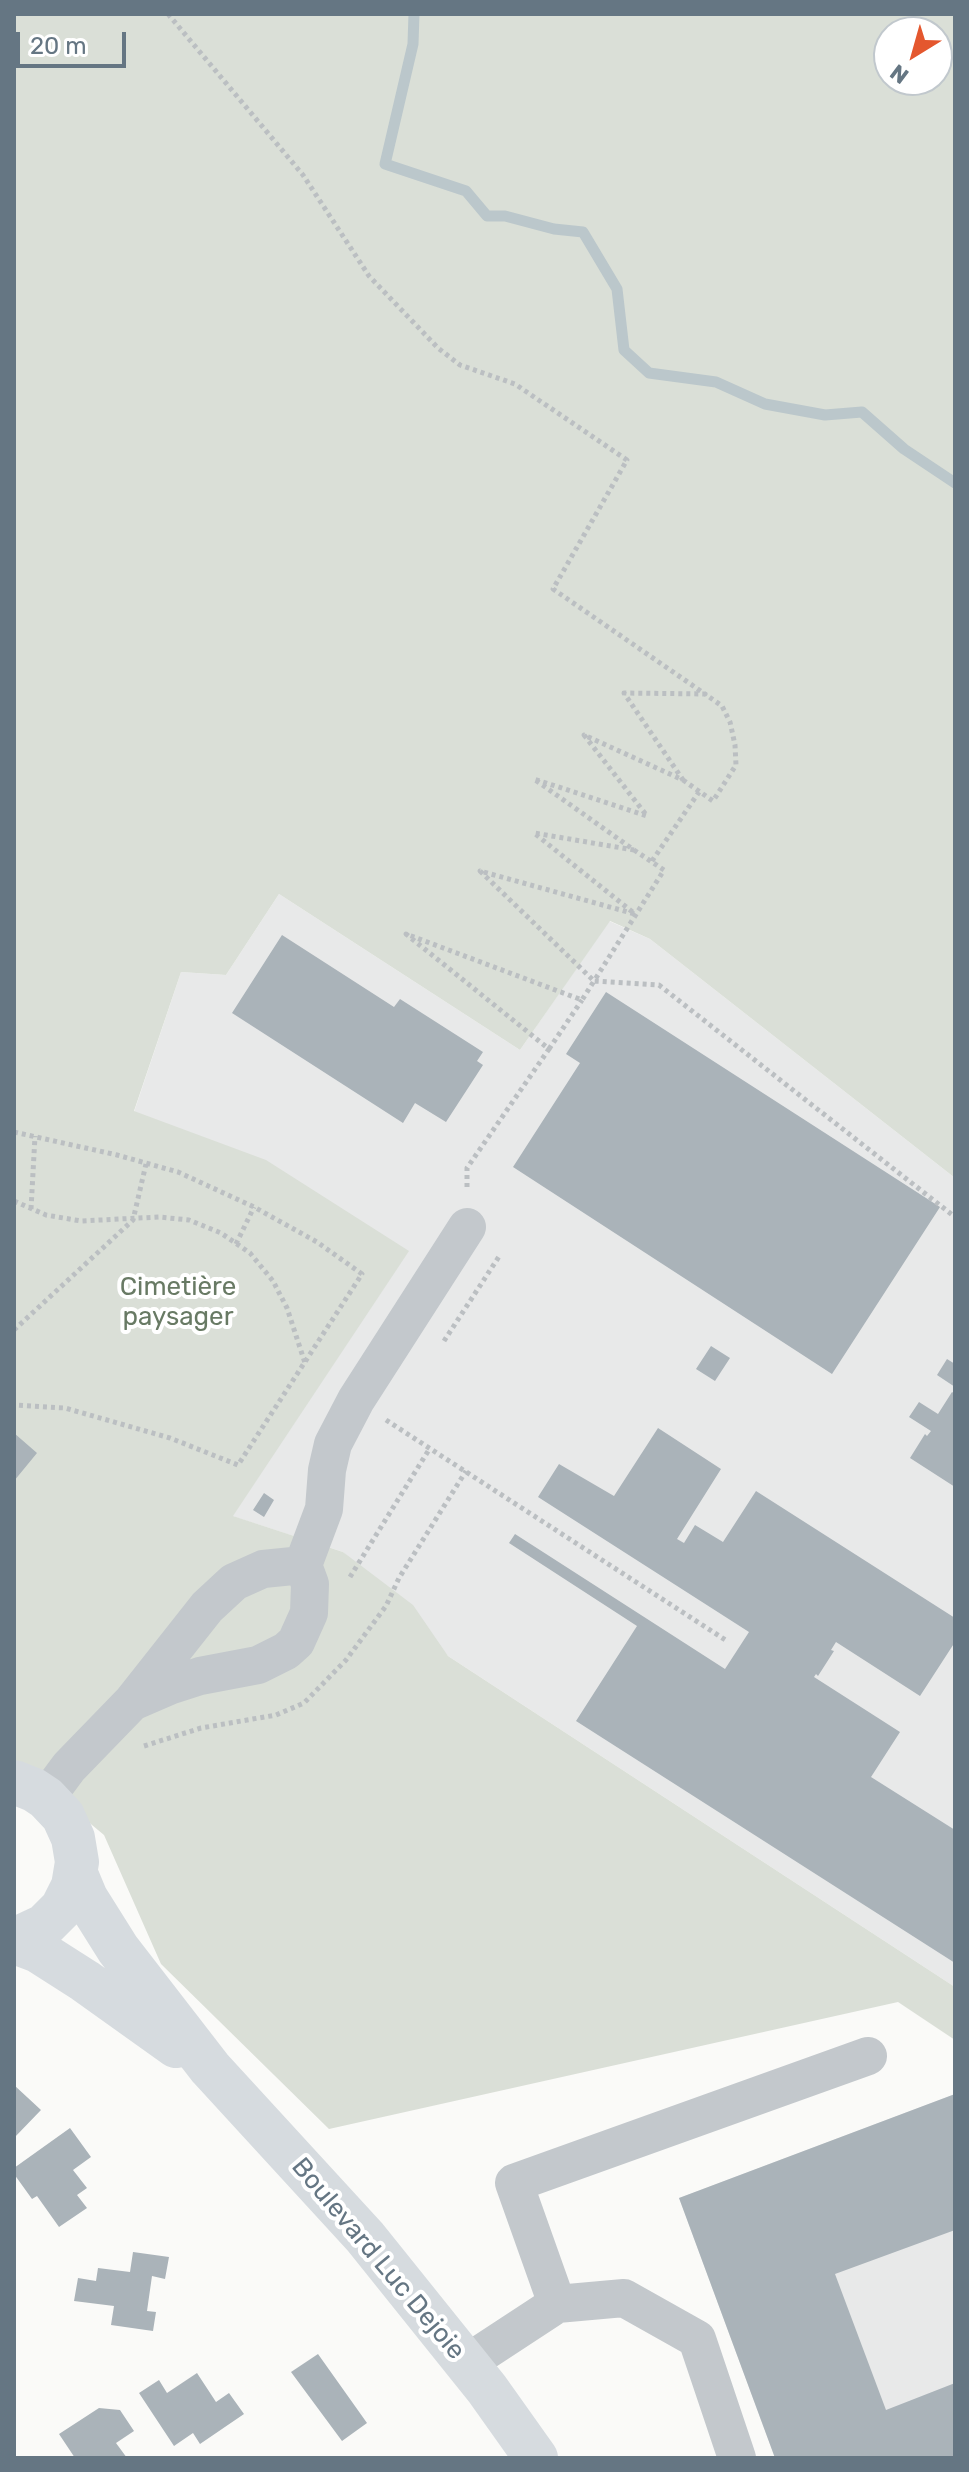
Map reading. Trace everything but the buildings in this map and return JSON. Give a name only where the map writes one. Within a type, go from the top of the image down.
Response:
[{"type":"main road","points":[[14,1941],[34,1933],[54,1918],[68,1898],[76,1874],[73,1838],[63,1816],[30,1790]]},
{"type":"main road","name":"Boulevard Luc Dejoie","points":[[76,1874],[86,1898],[118,1949],[210,2068],[365,2237],[467,2363],[536,2458]]},
{"type":"main road","name":"Boulevard Luc Dejoie","points":[[14,1941],[38,1951],[85,1981],[210,2068]]},
{"type":"lane","points":[[132,1702],[200,1676],[258,1665],[286,1651],[296,1642],[309,1613],[310,1584],[303,1565],[324,1509],[333,1444],[356,1400],[467,1227]]},
{"type":"lane","points":[[30,1790],[69,1767],[132,1702],[207,1607],[234,1582],[263,1569],[303,1565]]},
{"type":"lane","points":[[557,2304],[514,2183],[868,2056]]},
{"type":"lane","points":[[467,2363],[557,2304],[624,2298],[697,2339],[737,2458]]},
{"type":"path","points":[[168,14],[303,175],[369,276],[438,348],[460,365],[515,384],[627,460],[553,589],[722,706],[730,722],[736,765],[713,801],[683,780],[584,735],[647,816],[534,779],[664,870],[582,1000],[467,1168]]},
{"type":"path","points":[[683,780],[624,693],[705,694]]},
{"type":"path","points":[[652,861],[699,792]]},
{"type":"path","points":[[634,850],[534,833],[635,914]]},
{"type":"path","points":[[635,914],[480,871],[594,981],[659,985],[955,1217]]},
{"type":"path","points":[[549,1049],[406,934],[582,1000]]},
{"type":"path","points":[[14,1132],[178,1172],[254,1207],[317,1242],[362,1274],[238,1465],[170,1438],[65,1408],[14,1405]]},
{"type":"path","points":[[31,1209],[35,1136]]},
{"type":"path","points":[[14,1330],[133,1220],[146,1164]]},
{"type":"path","points":[[14,1201],[31,1209],[81,1221],[159,1217],[189,1220],[221,1233],[250,1253],[273,1281],[287,1308],[305,1364]]},
{"type":"path","points":[[236,1244],[254,1207]]},
{"type":"path","points":[[444,1341],[500,1255]]},
{"type":"path","points":[[356,1400],[727,1641]]},
{"type":"path","points":[[350,1577],[430,1448]]},
{"type":"path","points":[[386,1606],[399,1578],[466,1471]]},
{"type":"shaded area","points":[[279,894],[520,1050],[609,921],[650,939],[955,1178],[955,1987],[448,1656],[343,1552],[232,1516],[408,1251],[134,1112],[181,972],[226,975]]},
{"type":"shaded area","points":[[955,2094],[955,2458],[775,2458],[679,2198]]},
{"type":"green space","name":"Cimetière paysager","points":[[14,14],[955,14],[955,1178],[650,939],[610,921],[520,1050],[279,894],[226,975],[181,972],[134,1111],[266,1160],[409,1251],[233,1516],[343,1552],[413,1605],[448,1656],[955,1987],[955,2040],[898,2002],[329,2129],[161,1964],[104,1835],[14,1760]]},
{"type":"waterway","points":[[414,14],[413,44],[385,164],[466,191],[487,216],[505,216],[554,229],[583,232],[617,289],[624,350],[649,373],[716,382],[765,404],[825,415],[862,412],[904,449],[955,483]]}]
